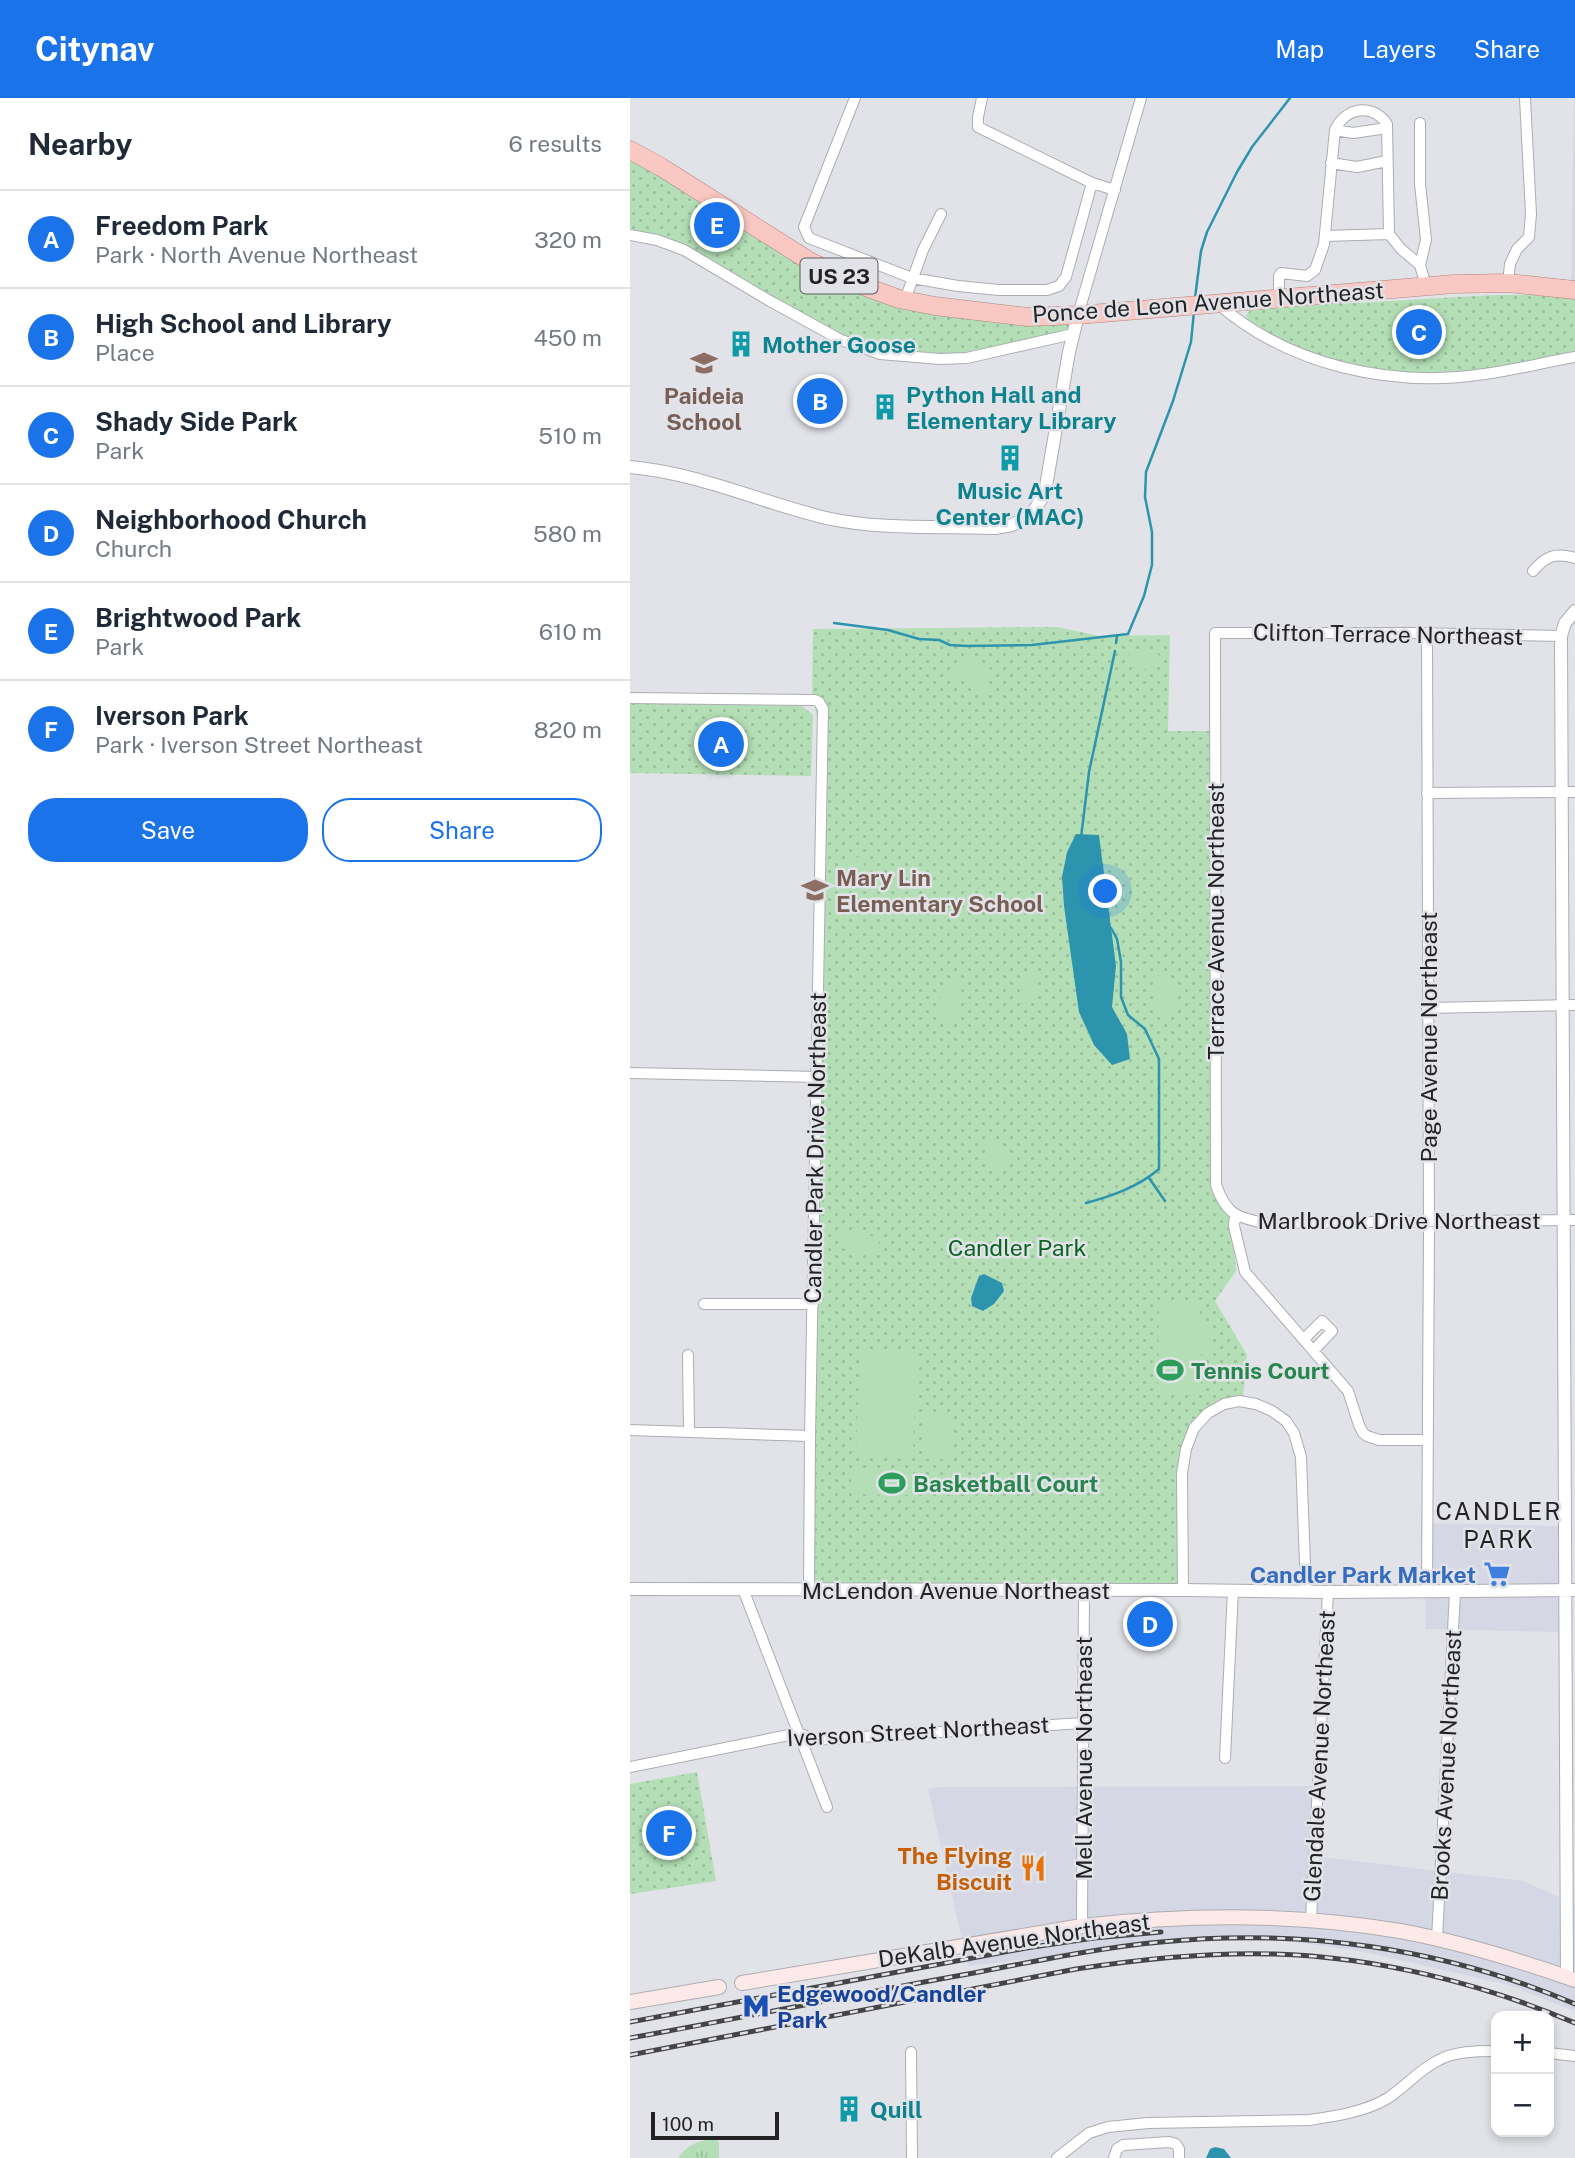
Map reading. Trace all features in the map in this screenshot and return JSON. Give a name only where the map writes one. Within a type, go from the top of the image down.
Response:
[{"type":"highway","name":"Ponce de Leon Avenue Northeast","points":[[630,150],[673,174],[811,262],[844,279],[905,300],[934,306],[1028,317],[1078,316],[1426,286],[1508,283],[1575,290]]},
{"type":"main road","name":"DeKalb Avenue Northeast","points":[[742,1983],[1082,1926],[1204,1917],[1269,1917],[1374,1927],[1500,1955],[1571,1978]]},
{"type":"main road","points":[[630,2001],[719,1987]]},
{"type":"street","points":[[855,98],[804,227],[805,233],[809,238],[912,278],[999,290],[1047,290],[1059,286],[1066,277],[1092,183]]},
{"type":"street","points":[[982,98],[978,127],[1092,183],[1115,190]]},
{"type":"street","points":[[630,467],[703,481],[802,512],[846,522],[995,528],[1020,522],[1032,513],[1045,492],[1073,334],[1141,98]]},
{"type":"street","points":[[1508,283],[1510,264],[1517,248],[1529,237],[1531,214],[1525,98]]},
{"type":"street","points":[[1279,298],[1281,273],[1311,274],[1315,270],[1325,236],[1335,130],[1345,116],[1359,111],[1384,119],[1387,128],[1389,234],[1401,249],[1417,261],[1426,286]]},
{"type":"street","points":[[1417,261],[1423,257],[1426,240],[1420,184],[1420,123]]},
{"type":"street","points":[[1335,130],[1347,133],[1387,128]]},
{"type":"street","points":[[1331,163],[1357,167],[1387,161]]},
{"type":"street","points":[[905,300],[941,214]]},
{"type":"street","points":[[1325,236],[1389,234]]},
{"type":"street","points":[[630,235],[657,240],[675,247],[841,340],[880,355],[967,358],[1073,334]]},
{"type":"street","points":[[1217,303],[1238,322],[1283,345],[1330,365],[1382,376],[1434,378],[1485,374],[1575,357]]},
{"type":"street","points":[[1533,571],[1545,558],[1556,555],[1575,558]]},
{"type":"street","points":[[1571,1978],[1568,1004],[1560,791],[1561,636],[1565,623],[1575,611]]},
{"type":"street","name":"Clifton Terrace Northeast","points":[[1215,633],[1561,636]]},
{"type":"street","name":"Terrace Avenue Northeast","points":[[1215,633],[1216,1185],[1231,1211]]},
{"type":"street","name":"Page Avenue Northeast","points":[[1427,634],[1427,1592]]},
{"type":"street","name":"Candler Park Drive Northeast","points":[[630,698],[815,700],[822,706],[824,718],[809,1590]]},
{"type":"street","points":[[1427,793],[1575,792]]},
{"type":"street","points":[[1427,1007],[1568,1004]]},
{"type":"street","points":[[630,1073],[818,1077]]},
{"type":"street","points":[[1231,1211],[1245,1272],[1348,1391],[1359,1425],[1367,1436],[1379,1440],[1428,1440]]},
{"type":"street","name":"Marlbrook Drive Northeast","points":[[1231,1211],[1265,1223],[1569,1220]]},
{"type":"street","points":[[704,1304],[813,1304]]},
{"type":"street","points":[[1304,1339],[1322,1321],[1332,1331],[1314,1350]]},
{"type":"street","points":[[688,1355],[689,1431]]},
{"type":"street","points":[[1183,1590],[1182,1473],[1186,1449],[1194,1428],[1208,1413],[1224,1404],[1239,1401],[1272,1411],[1286,1421],[1294,1433],[1301,1457],[1306,1591]]},
{"type":"street","points":[[630,1430],[810,1436]]},
{"type":"street","name":"McLendon Avenue Northeast","points":[[630,1589],[1328,1592],[1570,1590]]},
{"type":"street","points":[[743,1589],[827,1807]]},
{"type":"street","name":"Mell Avenue Northeast","points":[[1082,1926],[1084,1590]]},
{"type":"street","points":[[1225,1758],[1233,1590]]},
{"type":"street","name":"Glendale Avenue Northeast","points":[[1311,1920],[1328,1592]]},
{"type":"street","name":"Brooks Avenue Northeast","points":[[1437,1939],[1455,1592]]},
{"type":"street","name":"Iverson Street Northeast","points":[[630,1768],[799,1733],[814,1740],[1083,1723]]},
{"type":"street","points":[[1058,2157],[1089,2133],[1108,2127],[1148,2123],[1309,2120],[1366,2109],[1387,2098],[1437,2060],[1464,2052],[1491,2051]]},
{"type":"street","points":[[911,2052],[912,2158]]},
{"type":"street","points":[[1554,2054],[1575,2056]]},
{"type":"street","points":[[1114,2158],[1117,2149],[1124,2145],[1169,2142],[1176,2144],[1179,2158]]},
{"type":"shaded area","points":[[1574,98],[1575,284],[1571,284]]},
{"type":"shaded area","points":[[1424,1523],[1558,1526],[1561,1632],[1426,1629]]},
{"type":"shaded area","points":[[1320,1786],[1314,1856],[1523,1881],[1575,1904],[1575,2011],[1509,1985],[1365,1952],[1288,1941],[1224,1937],[968,1966],[928,1789]]},
{"type":"green space","points":[[630,156],[853,286],[1075,318],[1072,331],[955,360],[866,349],[684,250],[630,235]]},
{"type":"green space","points":[[1492,295],[1575,298],[1575,352],[1486,371],[1431,374],[1359,369],[1279,343],[1246,316],[1254,304],[1356,303]]},
{"type":"green space","name":"Candler Park","points":[[1057,627],[1099,636],[1170,635],[1168,731],[1214,731],[1214,1186],[1231,1219],[1236,1271],[1215,1301],[1247,1355],[1243,1398],[1210,1408],[1182,1455],[1182,1586],[807,1587],[819,723],[812,697],[813,629]]},
{"type":"green space","points":[[1137,650],[1153,651],[1159,655],[1160,663],[1155,669],[1135,669],[1130,662],[1130,653]]},
{"type":"green space","points":[[962,659],[978,660],[991,670],[988,690],[982,693],[963,677],[951,680],[947,678],[954,664]]},
{"type":"green space","points":[[630,703],[802,706],[813,715],[811,776],[630,773]]},
{"type":"green space","points":[[853,857],[861,858],[865,872],[862,879],[848,883],[844,879],[845,873]]},
{"type":"green space","points":[[1167,973],[1171,978],[1177,1007],[1169,1013],[1161,1014],[1155,1000],[1155,985],[1157,976]]},
{"type":"green space","points":[[1032,974],[1037,980],[1037,1000],[1031,1003],[1024,1002],[1020,997],[1023,979]]},
{"type":"green space","points":[[953,977],[962,981],[959,1014],[951,1020],[939,1019],[941,996]]},
{"type":"green space","points":[[992,1141],[1007,1155],[1008,1165],[1004,1169],[997,1170],[985,1156],[986,1143]]},
{"type":"green space","points":[[849,1232],[877,1237],[879,1243],[876,1251],[856,1252],[844,1249],[839,1241],[843,1234]]},
{"type":"green space","points":[[1159,1300],[1200,1300],[1200,1323],[1212,1323],[1212,1354],[1201,1354],[1201,1393],[1158,1393]]},
{"type":"green space","points":[[860,1351],[916,1353],[913,1459],[856,1457]]},
{"type":"green space","points":[[924,1412],[953,1412],[952,1459],[924,1459]]},
{"type":"green space","points":[[851,1471],[913,1472],[913,1495],[851,1494]]},
{"type":"green space","points":[[697,1772],[716,1881],[630,1894],[630,1784]]},
{"type":"green space","points":[[716,2139],[719,2142],[719,2158],[678,2158],[694,2144]]},
{"type":"water","points":[[1076,834],[1099,835],[1116,966],[1112,1007],[1127,1034],[1130,1059],[1112,1065],[1094,1045],[1079,1012],[1062,877],[1067,852]]},
{"type":"water","points":[[984,1274],[1002,1283],[1004,1291],[994,1304],[983,1311],[972,1306],[971,1298],[979,1276]]},
{"type":"water","points":[[1210,2149],[1224,2149],[1231,2158],[1206,2158]]},
{"type":"waterway","points":[[1195,298],[1201,251],[1207,232],[1252,147],[1290,98]]},
{"type":"waterway","points":[[834,623],[888,630],[919,639],[967,646],[1032,645],[1128,634],[1144,596],[1152,565],[1152,532],[1145,497],[1146,472],[1173,401],[1191,342],[1194,311]]},
{"type":"waterway","points":[[1116,643],[1117,636]]},
{"type":"waterway","points":[[1081,838],[1089,772],[1115,651]]},
{"type":"waterway","points":[[1086,1203],[1124,1190],[1159,1169],[1159,1059],[1145,1029],[1128,1015],[1121,997],[1121,962],[1117,939],[1111,928]]},
{"type":"waterway","points":[[1149,1178],[1165,1201]]},
{"type":"railway","points":[[630,2022],[1026,1948],[1161,1932]]},
{"type":"railway","points":[[630,2038],[1088,1952],[1214,1938],[1319,1941],[1424,1956],[1475,1969],[1575,2004]]},
{"type":"railway","points":[[630,2055],[1076,1969],[1150,1959],[1224,1954],[1312,1956],[1389,1967],[1465,1984],[1575,2023]]},
{"type":"place","name":"Brightwood Park","points":[[717,225]]},
{"type":"place","name":"Shady Side Park","points":[[1419,332]]},
{"type":"place","name":"Mother Goose","points":[[741,344]]},
{"type":"place","name":"Paideia School","points":[[704,363]]},
{"type":"place","name":"High School and Library","points":[[820,401]]},
{"type":"place","name":"Python Hall and Elementary Library","points":[[885,407]]},
{"type":"place","name":"Music Art Center (MAC)","points":[[1010,458]]},
{"type":"place","name":"Freedom Park","points":[[721,744]]},
{"type":"place","name":"Mary Lin Elementary School","points":[[815,890]]},
{"type":"place","name":"Tennis Court","points":[[1170,1370]]},
{"type":"place","name":"Basketball Court","points":[[892,1483]]},
{"type":"place","name":"Candler Park Market","points":[[1497,1574]]},
{"type":"place","name":"Neighborhood Church","points":[[1150,1624]]},
{"type":"place","name":"Iverson Park","points":[[669,1833]]},
{"type":"place","name":"The Flying Biscuit","points":[[1033,1868]]},
{"type":"place","name":"Edgewood/Candler Park","points":[[756,2006]]},
{"type":"place","name":"Quill","points":[[849,2109]]},
{"type":"district","name":"CANDLER PARK","points":[[1499,1525]]}]
